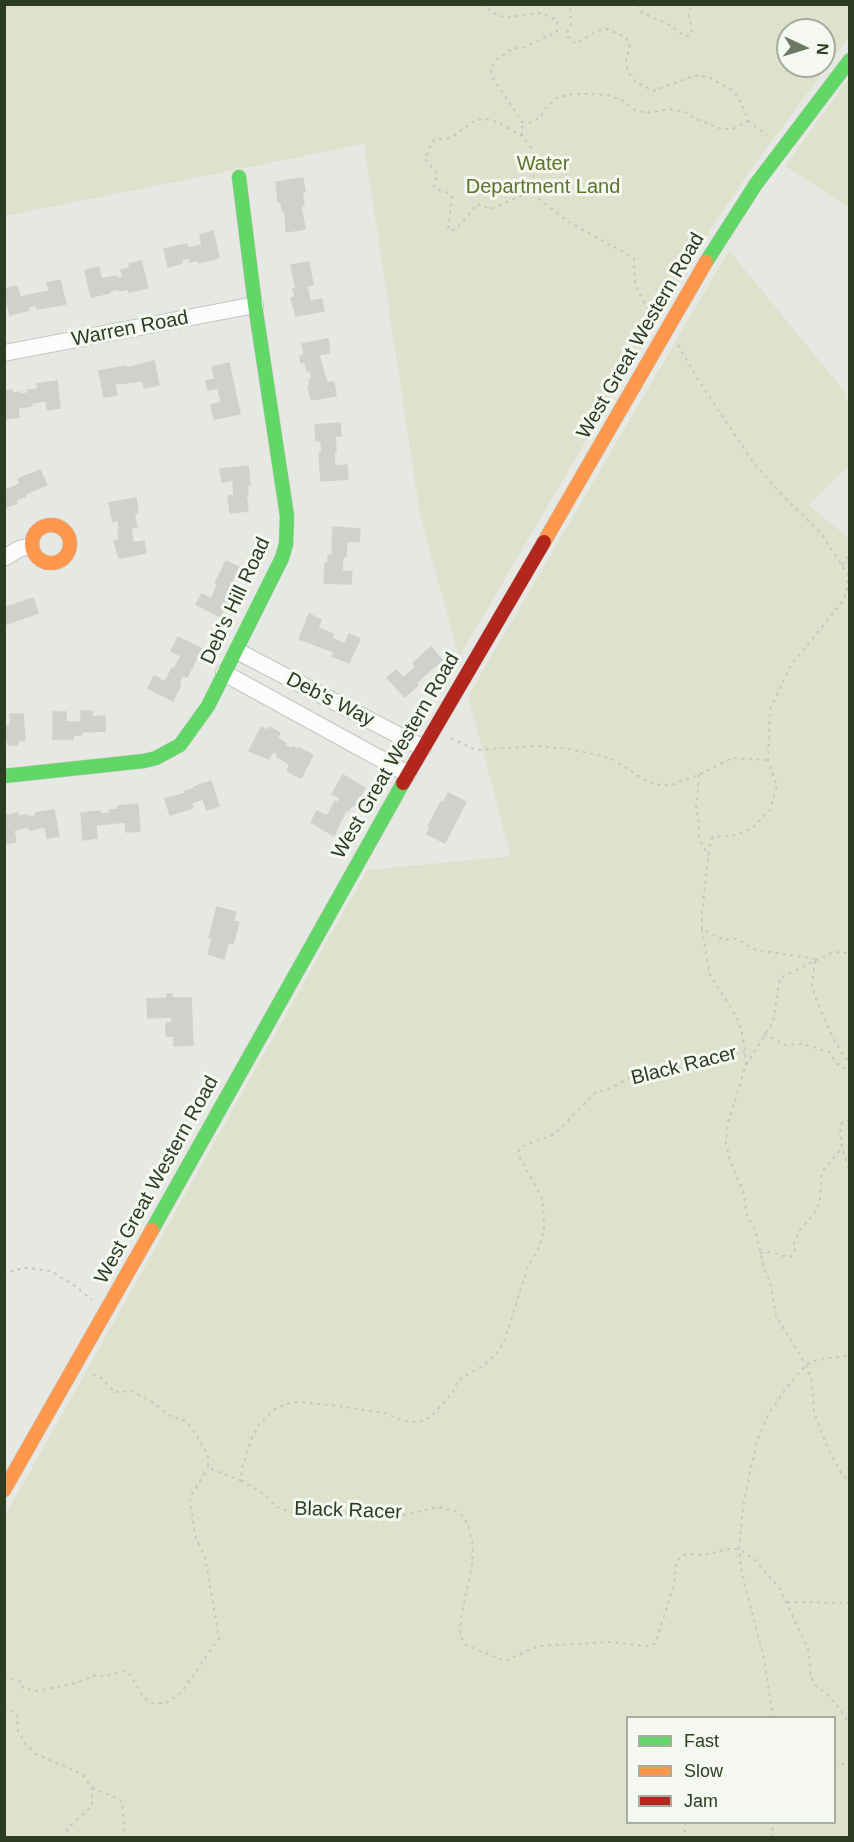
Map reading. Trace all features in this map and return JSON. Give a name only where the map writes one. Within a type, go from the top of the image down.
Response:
[{"type":"street","name":"West Great Western Road","points":[[4,1490],[219,1112],[364,850],[668,326],[733,218],[849,60]]},
{"type":"street","name":"Deb's Hill Road","points":[[4,776],[144,761],[166,754],[180,745],[191,732],[237,651],[282,558],[288,531],[287,516],[255,305],[239,177]]},
{"type":"street","name":"Warren Road","points":[[4,353],[255,305]]},
{"type":"street","points":[[4,558],[19,549],[32,546]]},
{"type":"street","name":"Deb's Way","points":[[237,651],[423,748]]},
{"type":"street","name":"Deb's Way","points":[[224,674],[408,774]]},
{"type":"path","points":[[482,4],[498,16],[541,13],[557,20],[557,32],[525,47],[512,49],[496,60],[491,68],[491,75],[522,122],[522,136]]},
{"type":"path","points":[[570,4],[571,25],[566,35],[576,44],[597,31],[607,28],[625,37],[630,44],[626,61],[628,72],[635,81],[653,91],[698,75],[710,78],[734,91],[748,121],[783,147]]},
{"type":"path","points":[[638,4],[642,13],[670,25],[687,36],[692,33],[689,14],[691,4]]},
{"type":"path","points":[[522,122],[529,123],[540,118],[556,98],[573,94],[607,96],[622,100],[635,110],[646,113],[669,109],[685,112],[722,129],[733,129],[748,121]]},
{"type":"path","points":[[487,119],[522,136],[533,150],[535,169],[530,192],[491,209],[477,204],[461,224],[454,230],[448,229],[452,198],[450,194],[434,188],[437,173],[425,159],[434,140],[450,138],[476,120],[487,119]]},
{"type":"path","points":[[530,192],[569,222],[634,258],[635,285],[648,309],[668,326],[697,378],[753,462],[782,495],[822,532],[848,575],[845,596],[829,619],[790,665],[770,710],[768,760],[777,786],[770,810],[751,830],[732,836],[713,837],[710,842],[702,929],[709,973],[737,1018],[745,1051],[746,1065],[728,1123],[726,1143],[730,1161],[743,1191],[747,1215],[756,1232],[760,1253],[770,1282],[776,1316],[806,1365],[812,1382],[814,1412],[830,1453],[849,1484]]},
{"type":"path","points":[[842,565],[849,554]]},
{"type":"path","points":[[845,596],[849,597]]},
{"type":"path","points":[[439,723],[444,734],[476,750],[536,746],[579,751],[612,759],[648,782],[660,785],[671,785],[699,775],[732,758],[768,760]]},
{"type":"path","points":[[699,775],[696,810],[699,838],[709,857]]},
{"type":"path","points":[[702,929],[724,939],[737,939],[756,950],[816,959]]},
{"type":"path","points":[[746,1065],[772,1022],[780,978],[833,952],[849,953]]},
{"type":"path","points":[[816,959],[812,986],[817,1002],[833,1038],[849,1062]]},
{"type":"path","points":[[764,1034],[785,1045],[804,1044],[829,1052],[837,1064],[849,1071]]},
{"type":"path","name":"Black Racer","points":[[739,1549],[728,1549],[705,1555],[687,1554],[680,1557],[676,1563],[674,1585],[655,1644],[646,1646],[612,1642],[538,1646],[505,1661],[466,1645],[462,1639],[460,1630],[462,1612],[472,1565],[473,1547],[464,1517],[455,1511],[436,1507],[401,1516],[296,1514],[277,1507],[264,1494],[242,1481],[241,1471],[260,1424],[274,1410],[286,1404],[323,1403],[385,1413],[410,1422],[422,1421],[431,1417],[453,1392],[458,1380],[483,1366],[499,1351],[505,1339],[528,1266],[539,1248],[544,1229],[543,1200],[520,1158],[519,1150],[523,1146],[555,1134],[596,1092],[609,1089],[634,1075],[659,1076],[705,1056],[745,1051]]},
{"type":"path","points":[[849,1120],[842,1123],[840,1128],[842,1148],[849,1172]]},
{"type":"path","points":[[760,1253],[770,1252],[787,1257],[792,1256],[795,1250],[794,1243],[800,1230],[816,1210],[820,1198],[822,1172],[842,1148]]},
{"type":"path","points":[[4,1276],[14,1270],[28,1268],[51,1271],[75,1286],[106,1311]]},
{"type":"path","points":[[773,1716],[764,1658],[742,1574],[739,1549],[743,1508],[758,1441],[768,1415],[787,1387],[806,1365],[819,1359],[849,1356]]},
{"type":"path","points":[[4,1676],[22,1682],[23,1688],[37,1691],[76,1683],[96,1675],[105,1676],[123,1671],[129,1673],[144,1698],[152,1703],[166,1703],[182,1693],[219,1638],[205,1557],[195,1536],[190,1497],[208,1468],[208,1455],[186,1422],[168,1415],[154,1403],[132,1391],[114,1392],[103,1379],[75,1366]]},
{"type":"path","points":[[208,1468],[242,1481]]},
{"type":"path","points":[[739,1549],[754,1558],[780,1589],[808,1650],[814,1684],[828,1695],[842,1712],[849,1724],[849,1731]]},
{"type":"path","points":[[787,1602],[849,1603]]},
{"type":"path","points":[[4,1706],[17,1715],[18,1731],[25,1743],[36,1754],[82,1774],[92,1788],[122,1802],[125,1838]]},
{"type":"path","points":[[62,1838],[69,1827],[92,1806],[92,1788]]},
{"type":"green space","name":"Water Department Land","points":[[5,5],[849,5],[849,37],[836,55],[836,18],[776,18],[776,78],[819,78],[752,168],[705,238],[459,657],[420,515],[364,144],[5,216]]},
{"type":"green space","points":[[849,78],[849,208],[785,166]]},
{"type":"green space","points":[[729,250],[845,392],[849,408],[849,466],[809,505],[850,539],[849,1837],[5,1838],[5,1516],[367,870],[511,856],[468,696]]},
{"type":"building","points":[[303,178],[304,206],[301,206],[305,229],[286,232],[285,211],[282,211],[281,201],[278,202],[276,182]]},
{"type":"building","points":[[213,231],[219,258],[199,263],[199,260],[190,262],[189,258],[181,260],[182,263],[168,267],[164,249],[187,244],[188,248],[202,245],[200,235]]},
{"type":"building","points":[[141,261],[148,288],[129,292],[128,289],[119,291],[118,289],[91,297],[85,270],[99,267],[101,279],[116,276],[116,279],[123,277],[121,270],[130,268],[129,264]]},
{"type":"building","points":[[309,262],[313,285],[307,286],[310,301],[322,299],[324,311],[296,316],[291,298],[295,297],[293,289],[296,288],[291,265]]},
{"type":"building","points":[[60,280],[66,304],[37,309],[36,305],[28,307],[29,310],[10,315],[4,289],[17,286],[20,297],[49,291],[47,283]]},
{"type":"building","points":[[328,339],[330,353],[319,355],[327,383],[334,382],[336,396],[311,400],[308,386],[310,385],[309,380],[312,379],[305,362],[301,363],[300,356],[304,355],[302,344]]},
{"type":"building","points":[[154,361],[159,385],[144,388],[143,381],[115,384],[117,395],[104,397],[99,371],[126,366],[126,368]]},
{"type":"building","points":[[229,363],[240,414],[214,419],[211,405],[221,402],[218,388],[208,390],[206,381],[215,379],[212,367]]},
{"type":"building","points":[[57,381],[60,408],[47,410],[46,401],[31,403],[32,406],[18,408],[19,417],[4,419],[4,391],[28,393],[28,390],[38,389],[37,384]]},
{"type":"building","points":[[340,423],[341,436],[335,436],[335,466],[347,465],[348,479],[321,481],[319,453],[322,453],[321,441],[316,441],[315,425]]},
{"type":"building","points":[[248,466],[250,485],[247,485],[248,494],[246,494],[248,511],[230,513],[228,496],[234,495],[233,480],[222,482],[220,469]]},
{"type":"building","points":[[40,470],[47,485],[25,494],[26,496],[16,500],[17,503],[4,508],[4,485],[6,490],[20,484],[18,479]]},
{"type":"building","points":[[136,498],[138,513],[134,513],[137,527],[131,528],[133,543],[144,541],[146,553],[119,558],[114,541],[119,540],[118,530],[120,530],[118,520],[113,522],[109,503]]},
{"type":"building","points":[[333,527],[360,529],[359,542],[347,541],[346,557],[343,557],[342,571],[352,572],[351,584],[324,583],[325,563],[328,563],[328,555],[332,555]]},
{"type":"building","points":[[226,561],[239,567],[228,594],[231,595],[220,617],[196,604],[202,594],[211,599],[218,584],[215,583]]},
{"type":"building","points":[[33,598],[38,613],[4,625],[4,608]]},
{"type":"building","points":[[309,614],[321,620],[318,628],[333,634],[332,638],[345,644],[349,634],[360,639],[349,663],[332,656],[334,652],[299,639]]},
{"type":"building","points":[[178,637],[202,649],[187,677],[183,675],[173,701],[148,688],[154,676],[165,682],[172,668],[174,669],[181,656],[171,651]]},
{"type":"building","points":[[431,647],[442,660],[416,683],[418,685],[405,697],[387,678],[396,670],[403,678],[416,667],[413,663]]},
{"type":"building","points":[[81,711],[92,711],[92,717],[105,716],[105,731],[82,732],[82,735],[73,735],[73,739],[53,739],[53,712],[66,712],[66,722],[81,722]]},
{"type":"building","points":[[10,714],[23,714],[25,740],[18,741],[18,745],[8,745],[7,738],[4,739],[4,726],[10,726]]},
{"type":"building","points":[[261,727],[268,731],[269,727],[280,733],[277,738],[286,743],[284,745],[292,749],[293,747],[298,750],[299,748],[313,755],[301,778],[287,771],[290,764],[277,757],[278,754],[273,752],[269,759],[249,751]]},
{"type":"building","points":[[343,775],[365,788],[354,806],[346,810],[334,836],[311,822],[317,811],[327,816],[335,801],[337,803],[340,798],[332,794]]},
{"type":"building","points":[[211,781],[219,806],[207,810],[203,799],[191,803],[193,808],[170,815],[165,799],[186,793],[185,791]]},
{"type":"building","points":[[448,793],[466,802],[445,843],[427,834],[430,828],[428,826]]},
{"type":"building","points":[[138,804],[140,831],[126,832],[125,822],[96,825],[97,838],[83,840],[81,813],[100,811],[100,814],[110,813],[109,810],[119,809],[118,806]]},
{"type":"building","points":[[54,810],[59,836],[47,838],[45,827],[30,830],[29,827],[14,830],[16,842],[4,844],[4,816],[18,813],[18,816],[27,815],[28,817],[36,816],[35,813]]},
{"type":"building","points":[[217,907],[236,912],[233,921],[239,922],[233,944],[228,943],[224,959],[208,954],[212,939],[209,938]]},
{"type":"building","points":[[167,994],[172,994],[172,998],[191,998],[193,1045],[174,1046],[174,1036],[166,1036],[166,1023],[172,1023],[172,1017],[148,1018],[147,999],[167,998]]},
{"type":"traffic: fast","points":[[706,262],[756,184],[850,60]]},
{"type":"traffic: fast","points":[[4,776],[144,761],[156,758],[180,745],[208,706],[282,558],[286,544],[287,516],[255,305],[239,177]]},
{"type":"traffic: fast","points":[[152,1230],[403,783]]},
{"type":"traffic: slow","points":[[544,542],[706,262]]},
{"type":"traffic: slow","points":[[51,525],[58,526],[64,531],[69,537],[70,544],[69,551],[64,557],[58,562],[51,563],[44,562],[38,557],[33,551],[32,544],[33,537],[38,531],[44,526],[51,525]]},
{"type":"traffic: slow","points":[[4,1490],[152,1230]]},
{"type":"traffic: jam","points":[[403,783],[544,542]]}]
